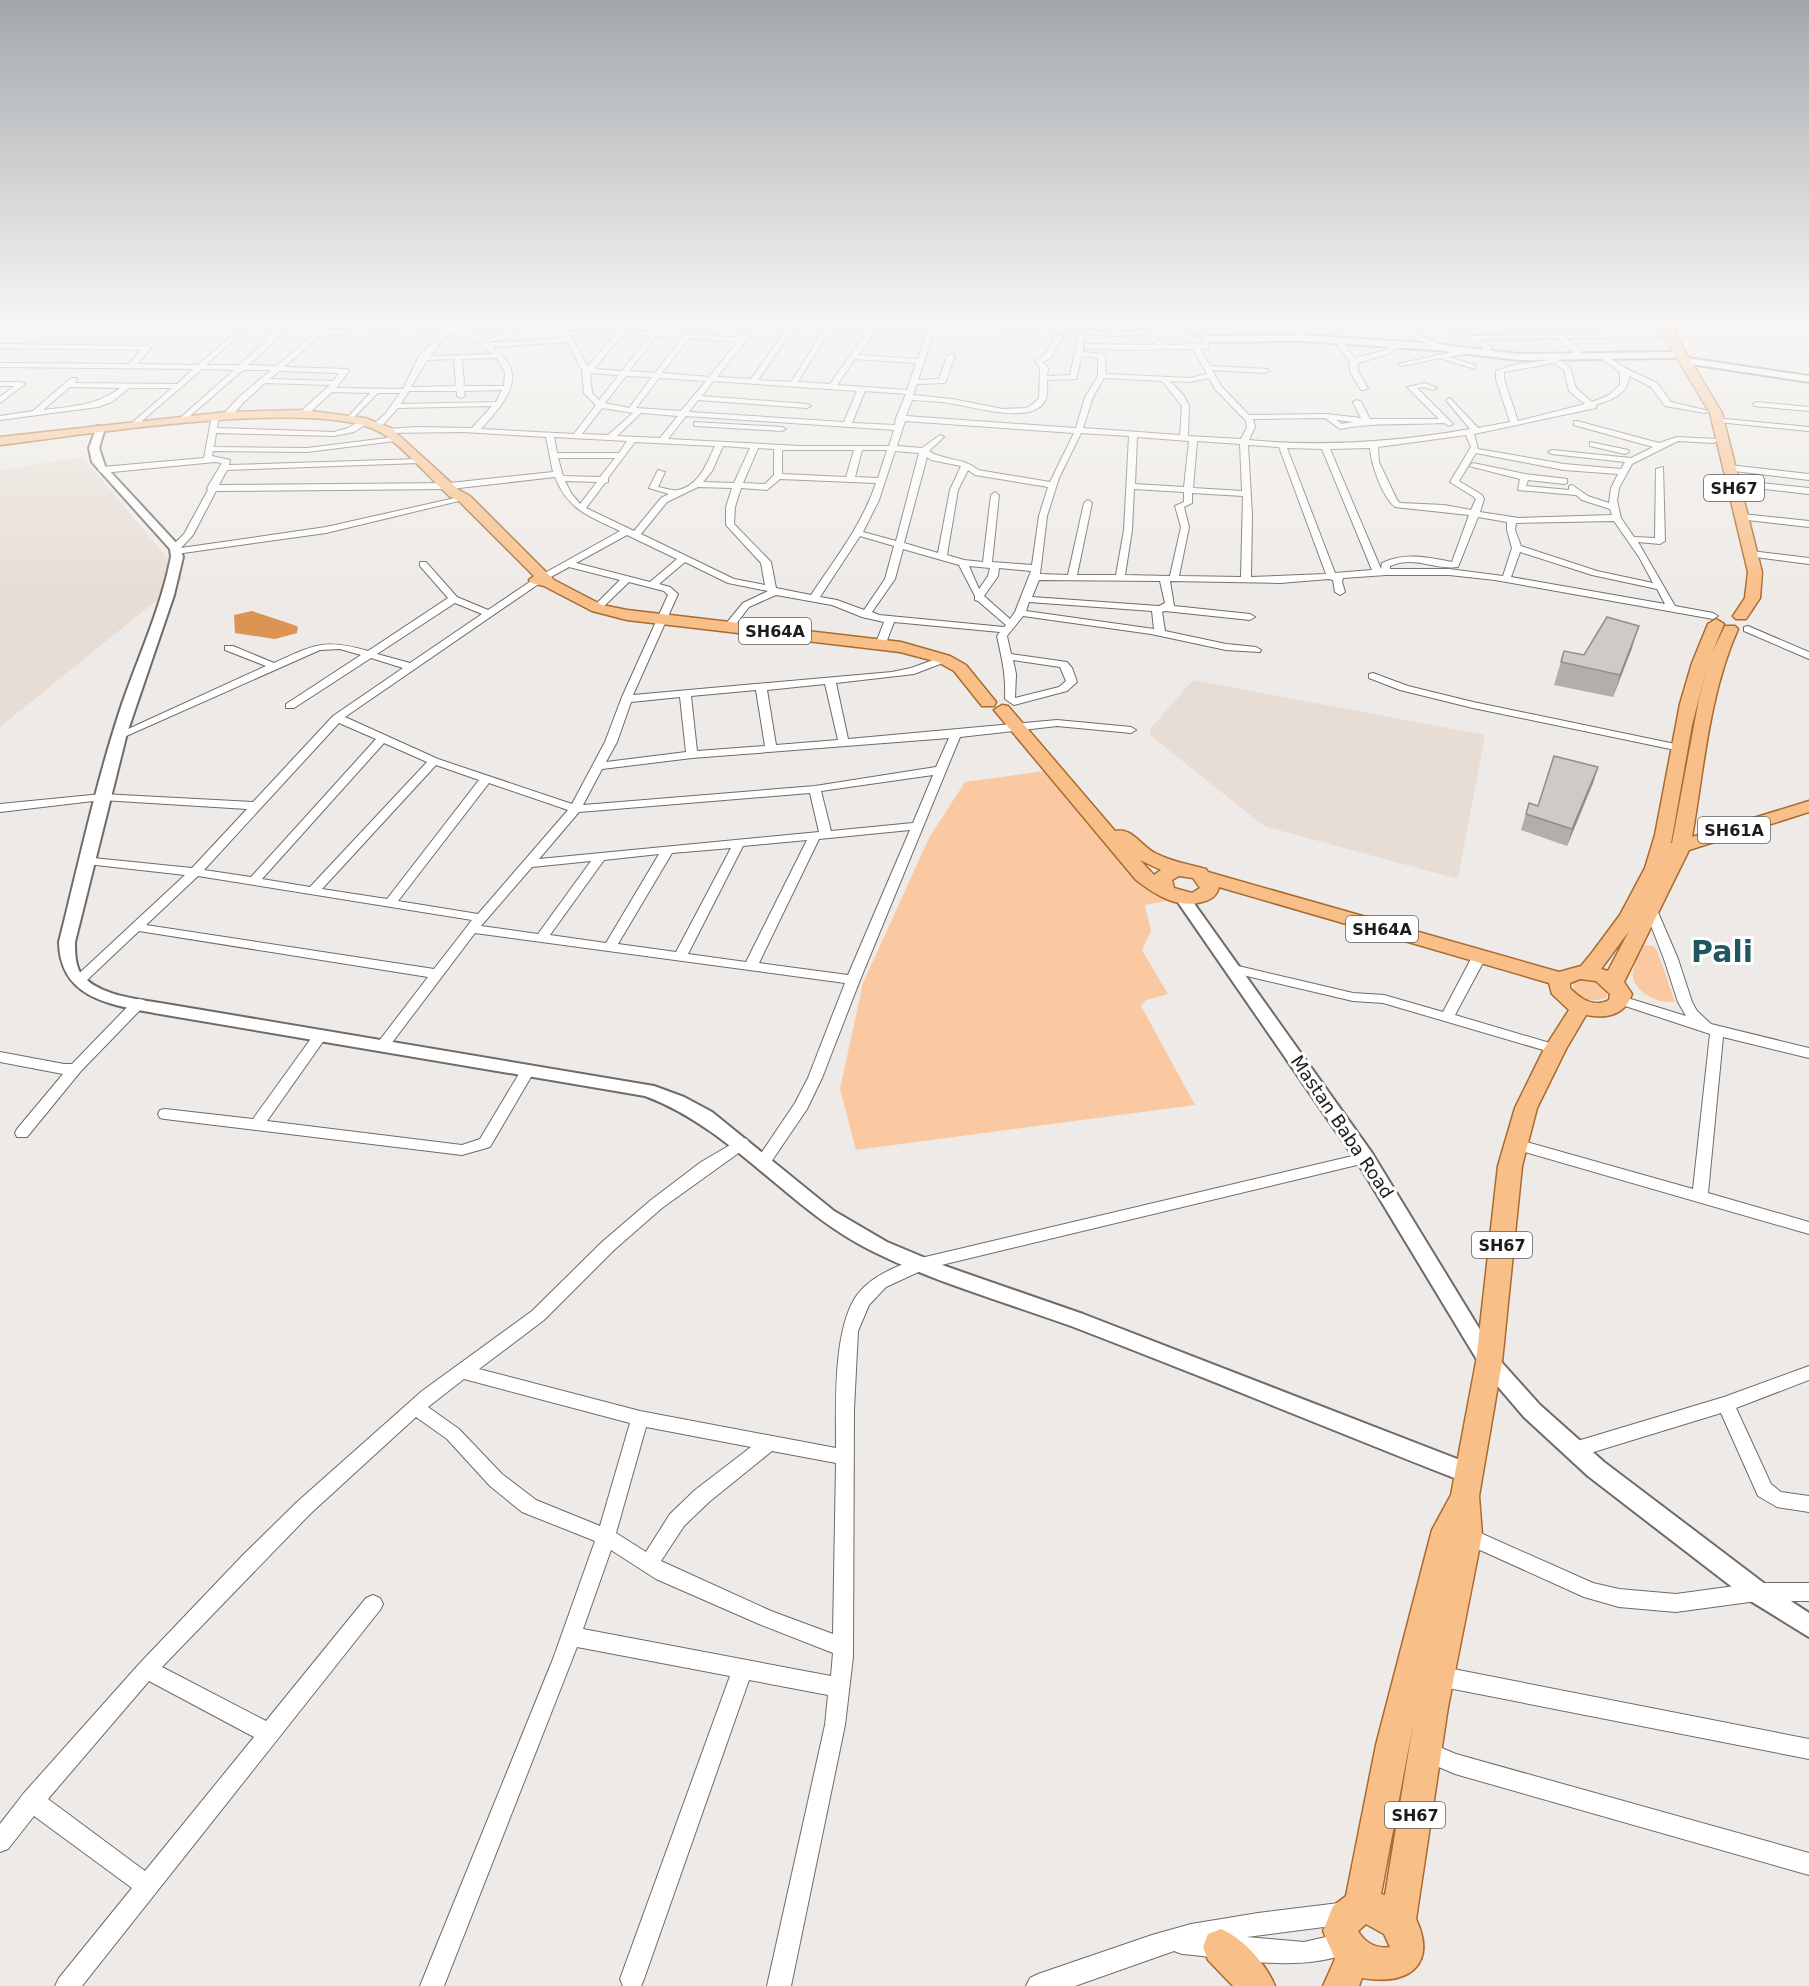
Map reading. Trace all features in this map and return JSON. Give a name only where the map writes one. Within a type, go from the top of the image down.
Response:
[{"type":"main road","name":"SH67","points":[[1617,991],[1651,910],[1681,848],[1707,699],[1744,575],[1705,413]]},
{"type":"main road","name":"SH67","points":[[1587,972],[1614,939],[1637,902],[1659,853],[1680,748],[1708,639],[1752,603],[1757,583],[1715,413]]},
{"type":"main road","points":[[99,429],[303,414],[372,426]]},
{"type":"main road","points":[[0,442],[183,420],[217,421],[307,417],[372,426]]},
{"type":"main road","name":"SH64A","points":[[372,426],[419,461],[452,493],[492,540],[543,580],[597,608],[661,620],[880,643],[944,659],[960,668],[1006,704],[1138,871],[1165,890],[1183,898]]},
{"type":"main road","name":"SH64A","points":[[1025,728],[1123,838],[1146,856],[1176,870],[1192,871],[1207,884],[1477,961],[1568,993]]},
{"type":"main road","name":"SH61A","points":[[1659,853],[1681,848],[1809,806]]},
{"type":"main road","points":[[1165,890],[1162,886],[1162,878],[1176,870]]},
{"type":"main road","points":[[1183,898],[1199,897],[1207,884]]},
{"type":"main road","points":[[1587,972],[1617,991],[1607,1009],[1568,993],[1571,973],[1587,972]]},
{"type":"main road","name":"SH67","points":[[1468,1485],[1447,1530],[1392,1745],[1349,1942],[1367,1972],[1396,1978],[1406,1956],[1406,1939],[1398,1923],[1425,1751],[1467,1534],[1468,1485],[1489,1362],[1510,1166],[1526,1108],[1555,1049],[1568,993]]},
{"type":"main road","points":[[1349,1942],[1374,1907],[1387,1912],[1398,1923]]},
{"type":"main road","points":[[1221,1947],[1257,1986]]},
{"type":"street","points":[[0,418],[35,413]]},
{"type":"street","points":[[136,424],[149,413]]},
{"type":"street","points":[[183,420],[191,413]]},
{"type":"street","points":[[213,460],[208,458],[217,421],[227,413]]},
{"type":"street","points":[[372,426],[374,413]]},
{"type":"street","points":[[210,449],[307,450],[372,426],[388,413]]},
{"type":"street","points":[[474,431],[492,413]]},
{"type":"street","points":[[575,437],[593,413]]},
{"type":"street","points":[[610,438],[633,413]]},
{"type":"street","points":[[679,413],[897,428]]},
{"type":"street","points":[[662,441],[684,413]]},
{"type":"street","points":[[797,421],[802,413]]},
{"type":"street","points":[[847,424],[852,413]]},
{"type":"street","points":[[814,597],[858,533],[875,500],[902,413]]},
{"type":"street","points":[[985,423],[989,413]]},
{"type":"street","points":[[1005,656],[1063,664],[1072,682],[1063,689],[1006,704],[1011,674],[1005,656],[1002,636],[1020,614],[1026,599],[1035,572],[1043,516],[1053,485],[1079,430],[1084,413]]},
{"type":"street","points":[[1160,633],[1157,611],[1170,600],[1169,578],[1185,527],[1179,506],[1188,503],[1187,489],[1194,455],[1188,437],[1186,413]]},
{"type":"street","points":[[1244,413],[1251,424],[1244,442],[1246,579]]},
{"type":"street","points":[[1362,413],[1367,422]]},
{"type":"street","points":[[1438,413],[1446,421],[1468,432]]},
{"type":"street","points":[[1455,565],[1475,513],[1479,496],[1454,482],[1473,450],[1475,442],[1457,413]]},
{"type":"street","points":[[1511,413],[1514,422]]},
{"type":"street","points":[[900,418],[1188,437],[1282,446],[1325,447],[1374,446],[1468,432],[1560,413]]},
{"type":"street","points":[[683,441],[704,414]]},
{"type":"street","points":[[1248,417],[1327,416],[1340,427],[1367,422],[1446,421]]},
{"type":"street","points":[[1718,420],[1809,429]]},
{"type":"street","points":[[1577,423],[1660,446]]},
{"type":"street","points":[[697,424],[863,434],[872,431],[874,426]]},
{"type":"street","points":[[372,426],[778,447],[890,448],[924,451],[934,458],[966,464],[975,472],[1053,485]]},
{"type":"street","points":[[99,429],[93,447],[93,456],[102,470],[176,549]]},
{"type":"street","points":[[1120,578],[1128,530],[1133,433]]},
{"type":"street","points":[[550,436],[558,476],[572,502],[581,509],[731,581],[773,591],[814,597],[834,602],[865,615],[890,620],[1008,627]]},
{"type":"street","points":[[865,615],[890,579],[924,451],[940,437]]},
{"type":"street","points":[[581,509],[605,480],[633,439]]},
{"type":"street","points":[[1672,609],[1617,518],[1614,507],[1615,488],[1622,472],[1635,458],[1660,446],[1677,439],[1713,441]]},
{"type":"street","points":[[79,981],[195,872],[338,718],[567,564],[631,533],[664,500],[697,484],[708,471],[720,443]]},
{"type":"street","points":[[1593,444],[1635,458]]},
{"type":"street","points":[[755,445],[730,507],[730,525],[766,562],[773,591]]},
{"type":"street","points":[[1282,446],[1336,577],[1340,592]]},
{"type":"street","points":[[1374,446],[1375,462],[1394,503],[1475,513],[1512,521],[1617,518]]},
{"type":"street","points":[[697,484],[767,487],[778,476],[778,447]]},
{"type":"street","points":[[1325,447],[1382,572]]},
{"type":"street","points":[[850,479],[859,448]]},
{"type":"street","points":[[1473,450],[1558,466],[1622,472]]},
{"type":"street","points":[[1552,452],[1635,458]]},
{"type":"street","points":[[554,456],[623,454]]},
{"type":"street","points":[[102,470],[213,460],[227,462],[211,488],[188,535],[176,549],[173,583],[120,735],[102,797],[67,942],[69,968],[72,975],[79,981],[101,993],[139,1003],[320,1036],[648,1090],[674,1098],[696,1109],[742,1143],[811,1205],[854,1233],[921,1264],[1087,1324],[1468,1485]]},
{"type":"street","points":[[211,488],[272,487],[308,476],[369,474],[419,461]]},
{"type":"street","points":[[942,557],[954,490],[966,464]]},
{"type":"street","points":[[224,468],[283,466],[308,476],[369,474],[452,493]]},
{"type":"street","points":[[272,487],[283,466]]},
{"type":"street","points":[[1473,466],[1525,477],[1564,481]]},
{"type":"street","points":[[1558,466],[1564,481],[1579,493],[1614,507]]},
{"type":"street","points":[[242,487],[255,467]]},
{"type":"street","points":[[1729,468],[1809,477]]},
{"type":"street","points":[[1631,539],[1660,541],[1660,469]]},
{"type":"street","points":[[661,472],[653,488],[677,494]]},
{"type":"street","points":[[176,549],[326,530],[452,493],[558,476],[605,480]]},
{"type":"street","points":[[778,476],[880,481]]},
{"type":"street","points":[[1525,477],[1521,488],[1579,493]]},
{"type":"street","points":[[1732,483],[1809,492]]},
{"type":"street","points":[[1131,486],[1246,494]]},
{"type":"street","points":[[978,598],[993,576],[991,566],[995,495]]},
{"type":"street","points":[[1072,577],[1088,503]]},
{"type":"street","points":[[1742,517],[1809,524]]},
{"type":"street","points":[[1506,579],[1517,548],[1511,530],[1512,521]]},
{"type":"street","points":[[858,533],[963,563],[1072,577],[1246,579],[1336,577],[1382,572],[1449,572],[1495,577],[1729,621],[1809,656]]},
{"type":"street","points":[[1517,548],[1595,573],[1660,587]]},
{"type":"street","points":[[1751,554],[1809,561]]},
{"type":"street","points":[[652,585],[684,558]]},
{"type":"street","points":[[1382,572],[1385,565],[1392,561],[1428,561],[1455,565],[1495,577]]},
{"type":"street","points":[[963,563],[978,598],[1008,627]]},
{"type":"street","points":[[423,564],[454,599],[490,614]]},
{"type":"street","points":[[383,1045],[435,974],[575,809],[600,766],[673,594],[667,589],[567,564]]},
{"type":"street","points":[[597,608],[627,579]]},
{"type":"street","points":[[729,626],[746,605],[773,591]]},
{"type":"street","points":[[290,706],[454,599]]},
{"type":"street","points":[[1026,599],[1163,608],[1250,617]]},
{"type":"street","points":[[1020,614],[1160,633],[1226,647],[1256,650]]},
{"type":"street","points":[[880,643],[890,620]]},
{"type":"street","points":[[120,735],[318,647],[330,645],[412,667]]},
{"type":"street","points":[[229,648],[274,666]]},
{"type":"street","points":[[627,699],[830,682],[914,671],[944,659]]},
{"type":"street","points":[[1373,676],[1404,688],[1473,705],[1680,748]]},
{"type":"street","points":[[830,682],[844,744]]},
{"type":"street","points":[[761,687],[771,749]]},
{"type":"street","points":[[685,694],[692,756]]},
{"type":"street","points":[[338,718],[434,761],[575,809],[815,789],[942,770]]},
{"type":"street","points":[[600,766],[1079,723],[1131,730]]},
{"type":"street","points":[[764,1161],[811,1087],[956,734]]},
{"type":"street","points":[[254,881],[383,738]]},
{"type":"street","points":[[314,890],[434,761]]},
{"type":"street","points":[[391,902],[486,778]]},
{"type":"street","points":[[750,967],[820,836],[815,789]]},
{"type":"street","points":[[0,808],[102,797],[257,806]]},
{"type":"street","points":[[531,863],[920,826]]},
{"type":"street","points":[[680,957],[739,843]]},
{"type":"street","points":[[609,948],[668,850]]},
{"type":"street","points":[[541,939],[600,857]]},
{"type":"street","points":[[87,860],[195,872],[481,918]]},
{"type":"street","name":"Mastan Baba Road","points":[[1183,898],[1365,1158],[1489,1362],[1532,1411],[1574,1450],[1757,1592],[1809,1626]]},
{"type":"street","points":[[1651,910],[1691,1014],[1714,1030]]},
{"type":"street","points":[[136,927],[435,974]]},
{"type":"street","points":[[472,929],[853,981]]},
{"type":"street","points":[[1447,1017],[1477,961]]},
{"type":"street","points":[[1234,969],[1347,996],[1384,999],[1555,1049]]},
{"type":"street","points":[[1617,991],[1714,1030],[1809,1053]]},
{"type":"street","points":[[22,1133],[76,1068],[139,1003]]},
{"type":"street","points":[[1700,1197],[1714,1030]]},
{"type":"street","points":[[256,1126],[320,1036]]},
{"type":"street","points":[[0,1057],[64,1069],[76,1068]]},
{"type":"street","points":[[165,1114],[462,1150],[474,1149],[485,1143],[528,1070]]},
{"type":"street","points":[[0,1841],[71,1753],[253,1555],[415,1407],[461,1371],[527,1325],[670,1191],[742,1143]]},
{"type":"street","points":[[1516,1144],[1809,1228]]},
{"type":"street","points":[[779,1986],[835,1725],[843,1647],[845,1457],[850,1331],[862,1301],[880,1283],[921,1264],[1365,1158]]},
{"type":"street","points":[[461,1371],[640,1418],[845,1457]]},
{"type":"street","points":[[1574,1450],[1726,1404],[1809,1372]]},
{"type":"street","points":[[1726,1404],[1764,1490],[1778,1499],[1809,1504]]},
{"type":"street","points":[[415,1407],[453,1434],[496,1479],[529,1506],[606,1537],[650,1564],[766,1618],[843,1647]]},
{"type":"street","points":[[432,1986],[571,1636],[606,1537],[640,1418]]},
{"type":"street","points":[[650,1564],[677,1520],[702,1496],[769,1443]]},
{"type":"street","points":[[1467,1534],[1591,1591],[1619,1598],[1676,1603],[1757,1592],[1809,1592]]},
{"type":"street","points":[[67,1986],[373,1604]]},
{"type":"street","points":[[571,1636],[839,1686]]},
{"type":"street","points":[[632,1979],[743,1669]]},
{"type":"street","points":[[148,1670],[269,1734]]},
{"type":"street","points":[[1438,1676],[1809,1749]]},
{"type":"street","points":[[1425,1751],[1455,1764],[1809,1864]]},
{"type":"street","points":[[32,1801],[148,1886]]},
{"type":"street","points":[[1038,1986],[1066,1979],[1168,1941],[1288,1920],[1349,1942]]},
{"type":"street","points":[[1168,1941],[1304,1953],[1349,1942]]},
{"type":"shaded area","points":[[83,457],[184,578],[0,727],[0,470]]},
{"type":"shaded area","points":[[252,611],[294,625],[298,627],[297,633],[275,639],[235,633],[234,615]]},
{"type":"shaded area","points":[[1193,680],[1485,735],[1458,879],[1264,826],[1151,736],[1150,729]]},
{"type":"shaded area","points":[[1052,770],[1167,901],[1145,905],[1151,931],[1142,950],[1168,994],[1146,1000],[1141,1006],[1195,1105],[856,1150],[840,1089],[863,983],[929,838],[965,782]]},
{"type":"shaded area","points":[[1641,945],[1654,946],[1675,1002],[1650,997],[1635,983],[1634,969]]},
{"type":"shaded area","points":[[1585,978],[1597,981],[1607,989],[1607,997],[1591,1000],[1575,993],[1573,983]]},
{"type":"building","points":[[1607,617],[1639,626],[1620,675],[1561,662],[1564,651],[1584,655]]},
{"type":"building","points":[[1554,756],[1598,767],[1572,829],[1526,814],[1529,803],[1538,806]]},
{"type":"district","name":"Pali","points":[[1722,952]]}]
